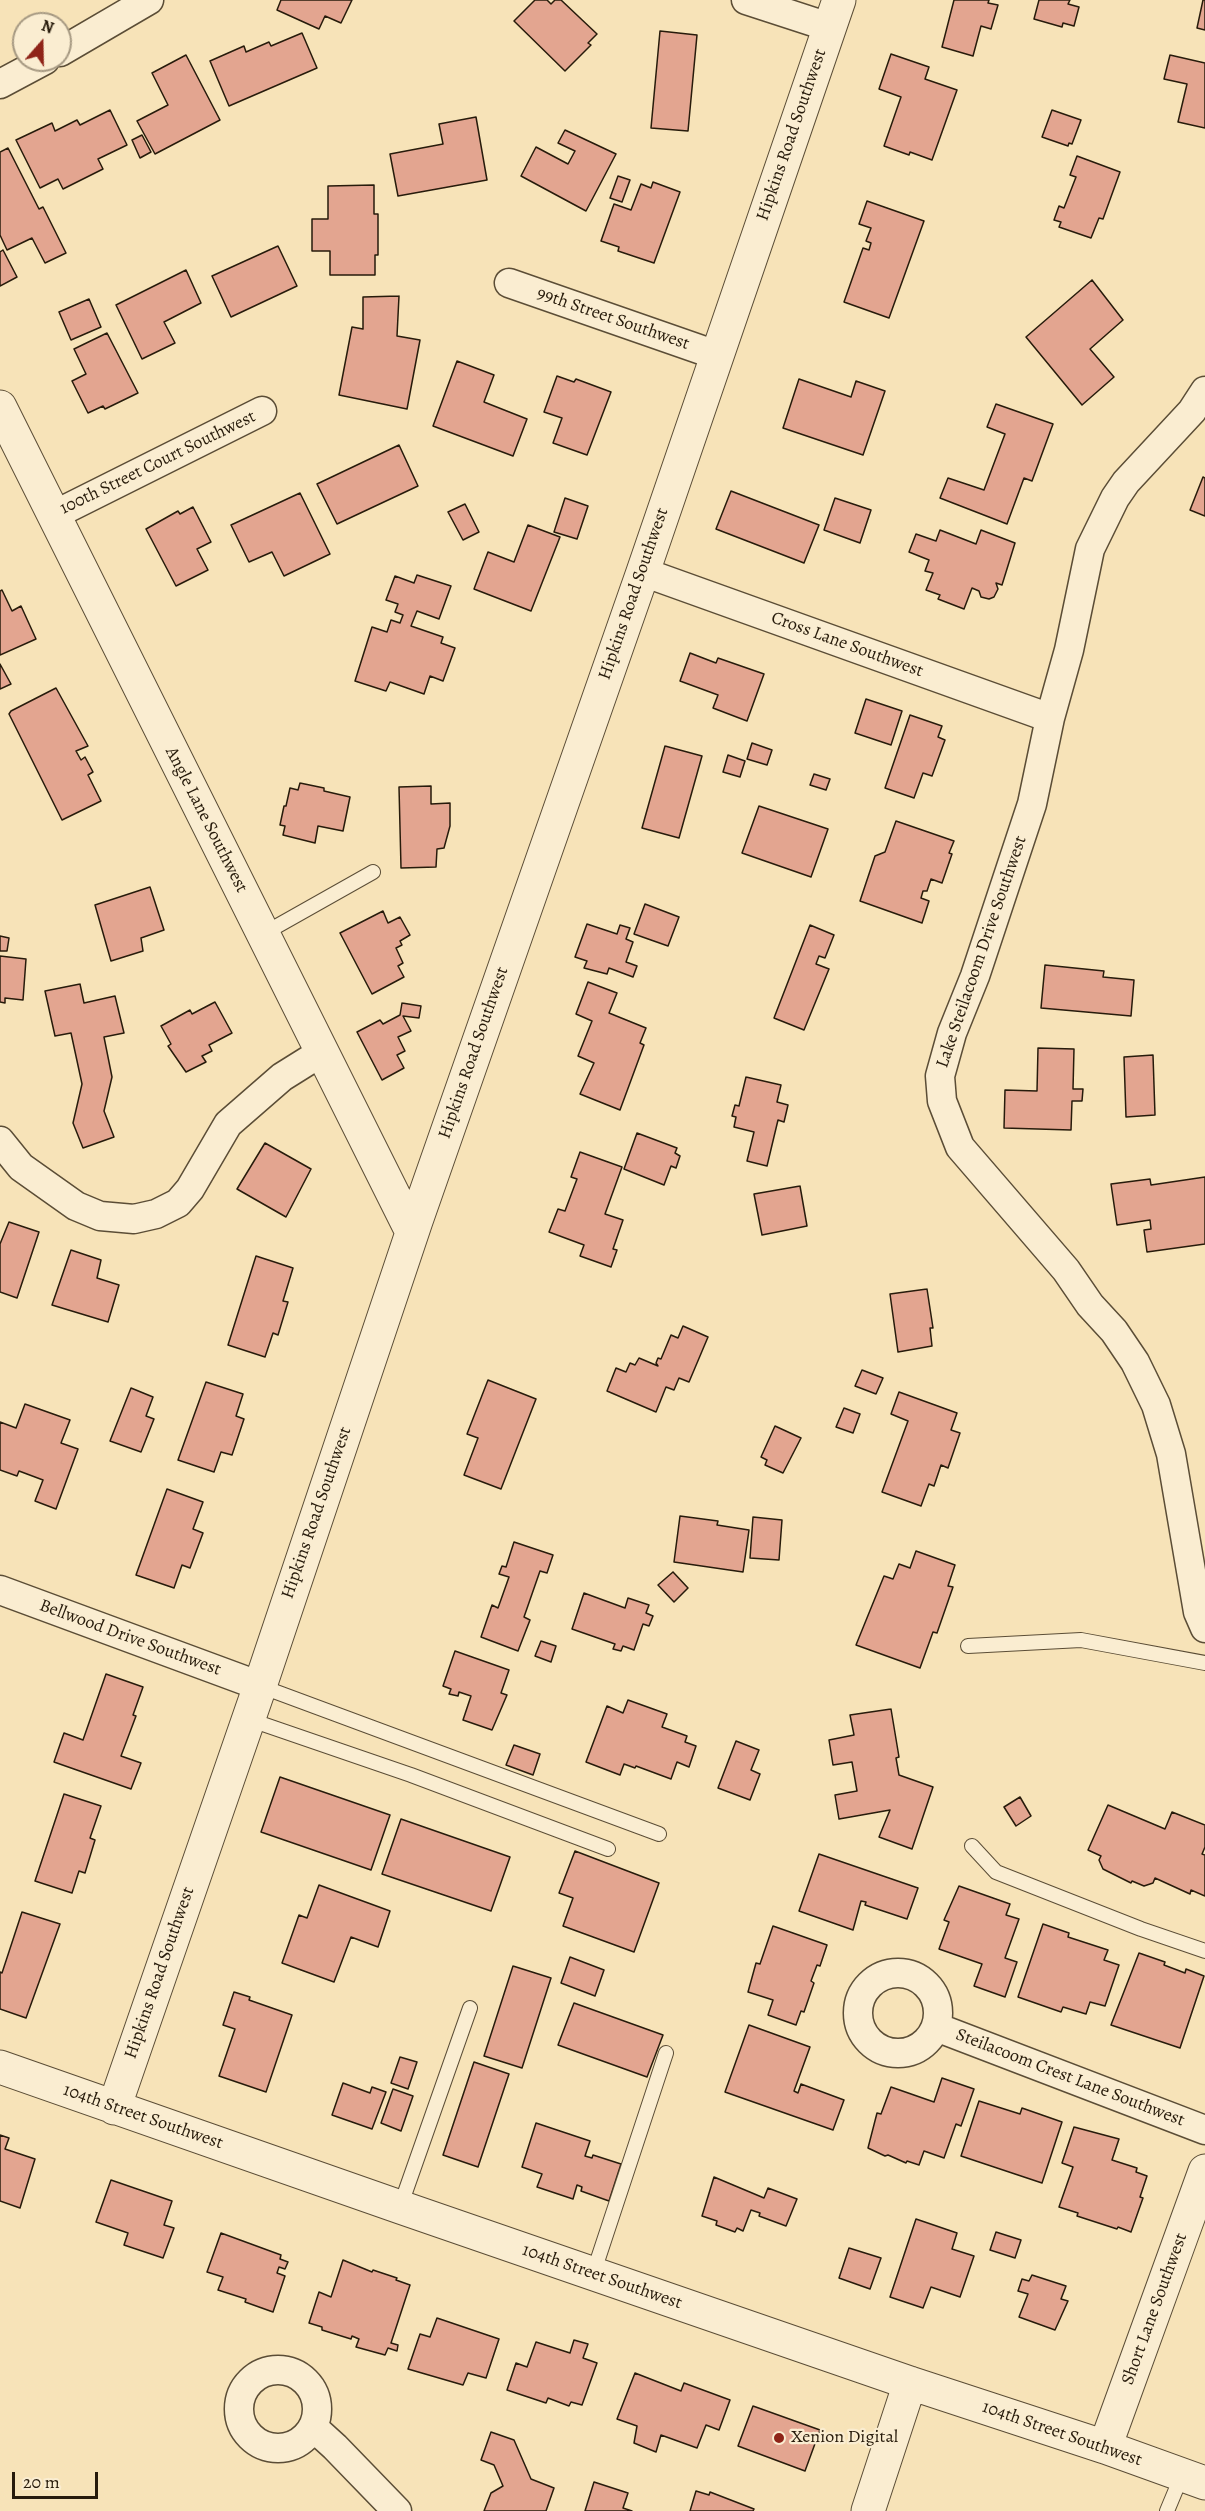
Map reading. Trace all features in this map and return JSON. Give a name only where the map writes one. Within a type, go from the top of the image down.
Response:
[{"type":"street","points":[[72,45],[150,0]]},
{"type":"street","points":[[746,0],[834,14]]},
{"type":"street","name":"Hipkins Road Southwest","points":[[114,2108],[260,1686],[412,1232],[643,572],[834,14]]},
{"type":"street","points":[[0,84],[22,72]]},
{"type":"street","name":"99th Street Southwest","points":[[509,283],[716,355]]},
{"type":"street","name":"Lake Steilacoom Drive Southwest","points":[[1205,391],[1192,411],[1126,482],[1115,498],[1090,549],[1069,650],[1050,718],[1032,804],[974,979],[952,1033],[940,1076],[942,1101],[960,1147],[1032,1234],[1066,1270],[1135,1362],[1156,1405],[1171,1454],[1198,1612],[1205,1628]]},
{"type":"street","name":"Angle Lane Southwest","points":[[0,407],[412,1232]]},
{"type":"street","name":"100th Street Court Southwest","points":[[54,515],[262,411]]},
{"type":"street","name":"Cross Lane Southwest","points":[[643,572],[1050,718]]},
{"type":"street","points":[[0,1141],[21,1167],[76,1206],[100,1216],[134,1219],[156,1214],[178,1203],[190,1189],[228,1124],[282,1077],[322,1052]]},
{"type":"street","name":"Bellwood Drive Southwest","points":[[0,1590],[260,1686]]},
{"type":"street","name":"Steilacoom Crest Lane Southwest","points":[[936,2027],[1205,2130]]},
{"type":"street","name":"104th Street Southwest","points":[[0,2067],[593,2274],[1194,2479]]},
{"type":"street","name":"Short Lane Southwest","points":[[1105,2447],[1205,2171]]},
{"type":"street","points":[[868,2511],[910,2383]]},
{"type":"street","points":[[313,2427],[397,2511]]},
{"type":"lane","points":[[263,934],[373,872]]},
{"type":"lane","points":[[968,1646],[1081,1640],[1205,1663]]},
{"type":"lane","points":[[260,1686],[659,1834]]},
{"type":"lane","points":[[248,1719],[411,1775],[609,1849]]},
{"type":"lane","points":[[972,1846],[996,1872],[1141,1929],[1205,1951]]},
{"type":"lane","points":[[400,2207],[470,2008]]},
{"type":"lane","points":[[593,2274],[666,2053]]},
{"type":"lane","points":[[1167,2511],[1194,2479]]},
{"type":"building","points":[[281,0],[352,0],[341,23],[325,16],[319,29],[277,10]]},
{"type":"building","points":[[535,0],[547,0],[551,4],[555,0],[561,0],[597,34],[588,43],[591,45],[565,71],[514,21]]},
{"type":"building","points":[[954,0],[989,0],[988,3],[998,5],[991,29],[981,26],[973,56],[942,47]]},
{"type":"building","points":[[1039,0],[1070,0],[1068,4],[1079,7],[1074,26],[1063,23],[1062,27],[1034,19]]},
{"type":"building","points":[[1203,0],[1205,0],[1205,30],[1197,28]]},
{"type":"building","points":[[660,31],[697,35],[688,131],[651,128]]},
{"type":"building","points":[[302,33],[317,68],[229,106],[210,61],[244,46],[246,52],[269,42],[271,46]]},
{"type":"building","points":[[891,54],[929,67],[925,79],[957,90],[932,160],[884,146],[901,97],[879,89]]},
{"type":"building","points":[[186,55],[220,120],[155,154],[137,121],[168,105],[152,73]]},
{"type":"building","points":[[1170,55],[1205,63],[1205,128],[1178,122],[1187,84],[1164,79]]},
{"type":"building","points":[[110,110],[127,145],[98,159],[103,169],[63,189],[58,179],[40,188],[16,140],[52,123],[55,131],[77,120],[80,125]]},
{"type":"building","points":[[1052,110],[1081,120],[1072,144],[1069,143],[1068,146],[1042,137]]},
{"type":"building","points":[[476,117],[487,180],[398,196],[390,154],[443,144],[439,124]]},
{"type":"building","points":[[565,130],[616,154],[586,211],[521,176],[536,147],[568,164],[575,151],[558,143]]},
{"type":"building","points":[[142,135],[151,152],[140,158],[132,140]]},
{"type":"building","points":[[8,148],[39,209],[43,207],[66,253],[45,263],[32,238],[7,250],[0,235],[0,152]]},
{"type":"building","points":[[1077,156],[1120,172],[1103,219],[1099,218],[1091,238],[1059,227],[1061,222],[1054,220],[1059,206],[1064,208],[1076,177],[1070,175]]},
{"type":"building","points":[[618,176],[630,180],[622,202],[610,198]]},
{"type":"building","points":[[653,182],[680,192],[654,263],[618,251],[619,247],[601,241],[614,204],[631,210],[641,184],[651,188]]},
{"type":"building","points":[[374,185],[374,214],[378,214],[378,255],[375,255],[375,275],[330,275],[330,251],[312,251],[312,219],[328,219],[328,186]]},
{"type":"building","points":[[867,201],[924,221],[889,318],[844,302],[863,248],[869,250],[871,243],[866,241],[871,228],[859,224]]},
{"type":"building","points":[[278,246],[297,286],[231,317],[212,276]]},
{"type":"building","points":[[3,250],[17,277],[0,286],[0,252]]},
{"type":"building","points":[[186,270],[201,303],[164,322],[175,343],[142,359],[116,305]]},
{"type":"building","points":[[1092,280],[1123,320],[1090,349],[1114,377],[1082,405],[1026,337]]},
{"type":"building","points":[[399,296],[397,336],[420,340],[407,409],[339,395],[352,327],[363,329],[363,297]]},
{"type":"building","points":[[89,299],[101,327],[71,340],[59,312]]},
{"type":"building","points":[[107,333],[138,393],[105,409],[103,406],[88,413],[72,381],[86,374],[74,349]]},
{"type":"building","points":[[457,361],[494,375],[484,402],[527,419],[513,456],[433,426]]},
{"type":"building","points":[[557,376],[574,382],[576,379],[611,392],[587,455],[553,443],[562,418],[544,412]]},
{"type":"building","points":[[799,379],[851,397],[856,381],[885,391],[863,455],[783,428]]},
{"type":"building","points":[[996,404],[1053,424],[1032,481],[1024,478],[1007,524],[940,498],[948,478],[984,490],[1005,434],[987,427]]},
{"type":"building","points":[[399,445],[418,486],[337,524],[317,484]]},
{"type":"building","points":[[1203,477],[1205,478],[1205,516],[1190,510]]},
{"type":"building","points":[[731,491],[819,525],[804,563],[716,529]]},
{"type":"building","points":[[300,493],[330,554],[284,576],[272,552],[249,562],[231,525]]},
{"type":"building","points":[[565,498],[588,506],[577,539],[554,532]]},
{"type":"building","points":[[835,498],[871,510],[860,543],[824,530]]},
{"type":"building","points":[[465,504],[479,532],[463,540],[448,512]]},
{"type":"building","points":[[193,507],[211,542],[197,549],[208,570],[176,586],[146,529],[178,511],[180,514]]},
{"type":"building","points":[[528,525],[560,537],[531,611],[474,589],[488,552],[514,562]]},
{"type":"building","points":[[940,530],[976,544],[981,530],[1015,543],[1002,585],[996,583],[998,589],[994,597],[989,599],[981,597],[979,591],[972,588],[964,609],[938,599],[940,595],[926,590],[933,573],[925,571],[929,560],[909,552],[916,534],[936,541]]},
{"type":"building","points":[[417,575],[451,586],[439,619],[417,611],[411,626],[443,637],[441,643],[455,648],[443,681],[430,676],[424,694],[390,682],[386,691],[355,681],[372,627],[387,632],[391,620],[400,623],[403,615],[395,612],[398,604],[386,600],[395,576],[414,583]]},
{"type":"building","points":[[2,590],[12,611],[21,606],[36,639],[0,655],[0,591]]},
{"type":"building","points":[[690,653],[716,663],[718,658],[764,674],[747,721],[713,708],[718,695],[680,681]]},
{"type":"building","points":[[0,664],[11,684],[0,689]]},
{"type":"building","points":[[56,688],[88,746],[76,751],[81,760],[85,757],[93,772],[88,775],[101,801],[62,820],[9,714]]},
{"type":"building","points":[[866,699],[902,711],[891,745],[855,733]]},
{"type":"building","points":[[910,715],[942,726],[938,737],[945,740],[932,776],[923,773],[914,798],[885,788]]},
{"type":"building","points":[[752,743],[772,750],[767,765],[747,759]]},
{"type":"building","points":[[665,746],[702,756],[679,838],[642,828]]},
{"type":"building","points":[[728,755],[745,761],[740,777],[723,772]]},
{"type":"building","points":[[814,774],[830,779],[826,790],[810,785]]},
{"type":"building","points":[[300,783],[350,797],[343,831],[318,826],[315,843],[283,835],[285,826],[280,825],[284,806],[286,806],[290,788],[298,790]]},
{"type":"building","points":[[431,786],[431,804],[450,803],[450,826],[444,848],[437,849],[436,867],[401,868],[399,787]]},
{"type":"building","points":[[759,806],[828,829],[811,877],[742,853]]},
{"type":"building","points":[[896,821],[954,841],[942,883],[931,879],[927,891],[923,891],[921,898],[929,901],[922,923],[860,901],[875,856],[885,852]]},
{"type":"building","points":[[150,887],[164,930],[141,938],[143,951],[111,961],[95,905]]},
{"type":"building","points":[[645,904],[679,917],[668,946],[634,934]]},
{"type":"building","points":[[383,911],[388,923],[400,917],[410,935],[400,941],[402,945],[396,948],[403,963],[398,966],[404,977],[372,994],[340,933]]},
{"type":"building","points":[[587,924],[617,934],[620,925],[630,928],[626,939],[633,942],[626,962],[637,966],[633,977],[609,968],[607,974],[584,968],[587,961],[575,957]]},
{"type":"building","points":[[810,925],[834,935],[825,958],[819,956],[816,964],[829,969],[804,1030],[774,1018]]},
{"type":"building","points":[[0,936],[9,938],[7,951],[0,951]]},
{"type":"building","points":[[0,956],[26,959],[23,1000],[5,998],[5,1003],[0,1002]]},
{"type":"building","points":[[1045,965],[1104,971],[1103,977],[1134,980],[1131,1016],[1041,1008]]},
{"type":"building","points":[[588,982],[617,993],[609,1013],[646,1028],[640,1043],[644,1045],[620,1110],[580,1094],[594,1063],[578,1056],[592,1021],[576,1014]]},
{"type":"building","points":[[80,984],[84,1003],[115,996],[124,1033],[104,1037],[112,1077],[104,1111],[114,1137],[83,1148],[73,1123],[82,1084],[71,1033],[55,1036],[45,991]]},
{"type":"building","points":[[215,1002],[232,1033],[209,1045],[212,1051],[202,1056],[206,1062],[186,1072],[168,1046],[171,1044],[161,1026],[190,1010],[192,1014]]},
{"type":"building","points":[[402,1003],[421,1006],[419,1018],[403,1016],[411,1031],[398,1037],[405,1051],[397,1055],[404,1068],[382,1080],[357,1032],[380,1020],[383,1024],[400,1015]]},
{"type":"building","points":[[1038,1048],[1074,1049],[1073,1089],[1083,1089],[1082,1101],[1072,1101],[1071,1130],[1004,1128],[1005,1090],[1037,1091]]},
{"type":"building","points":[[1153,1055],[1155,1115],[1126,1117],[1124,1057]]},
{"type":"building","points":[[746,1077],[781,1085],[777,1102],[788,1105],[784,1122],[778,1120],[767,1166],[747,1161],[754,1132],[734,1127],[736,1117],[732,1116],[735,1105],[739,1106]]},
{"type":"building","points":[[637,1133],[677,1148],[675,1153],[680,1156],[676,1168],[671,1166],[664,1185],[624,1169]]},
{"type":"building","points":[[265,1143],[311,1169],[286,1217],[237,1189]]},
{"type":"building","points":[[580,1152],[622,1167],[605,1214],[623,1220],[613,1249],[617,1250],[611,1267],[580,1256],[584,1245],[549,1232],[558,1209],[565,1211],[577,1179],[571,1177]]},
{"type":"building","points":[[1205,1177],[1205,1244],[1147,1252],[1144,1230],[1151,1229],[1150,1220],[1117,1225],[1111,1184],[1150,1179],[1151,1185]]},
{"type":"building","points":[[800,1186],[807,1226],[762,1235],[754,1194]]},
{"type":"building","points":[[9,1222],[39,1232],[17,1298],[0,1292],[0,1244]]},
{"type":"building","points":[[71,1250],[101,1260],[97,1278],[119,1285],[108,1322],[52,1305]]},
{"type":"building","points":[[256,1256],[293,1268],[283,1301],[288,1302],[278,1335],[273,1333],[265,1357],[228,1345]]},
{"type":"building","points":[[927,1289],[933,1328],[930,1328],[932,1346],[898,1352],[890,1294]]},
{"type":"building","points":[[683,1326],[708,1337],[689,1382],[679,1378],[674,1390],[666,1387],[656,1412],[607,1391],[616,1368],[626,1372],[630,1363],[635,1365],[639,1358],[658,1366],[656,1363],[658,1358],[661,1359],[671,1335],[678,1338]]},
{"type":"building","points":[[862,1370],[883,1378],[876,1394],[855,1386]]},
{"type":"building","points":[[488,1380],[536,1399],[501,1489],[464,1475],[478,1438],[467,1434]]},
{"type":"building","points":[[206,1382],[243,1394],[236,1416],[244,1419],[232,1455],[221,1452],[214,1472],[178,1460]]},
{"type":"building","points":[[131,1388],[153,1397],[146,1416],[154,1419],[141,1452],[110,1441]]},
{"type":"building","points":[[899,1392],[957,1413],[951,1430],[960,1433],[948,1468],[941,1465],[934,1486],[929,1484],[921,1506],[882,1492],[908,1421],[891,1414]]},
{"type":"building","points":[[25,1404],[70,1420],[61,1443],[78,1449],[56,1509],[35,1501],[43,1480],[19,1471],[17,1476],[0,1470],[0,1422],[16,1428]]},
{"type":"building","points":[[844,1408],[860,1414],[853,1433],[836,1427]]},
{"type":"building","points":[[775,1426],[801,1438],[783,1473],[765,1465],[767,1460],[761,1457]]},
{"type":"building","points":[[167,1489],[203,1502],[193,1529],[203,1533],[190,1568],[182,1565],[174,1588],[136,1575]]},
{"type":"building","points":[[680,1516],[718,1521],[717,1525],[749,1530],[743,1572],[674,1562]]},
{"type":"building","points":[[753,1517],[782,1520],[779,1560],[750,1558]]},
{"type":"building","points":[[514,1542],[553,1555],[547,1573],[540,1571],[524,1617],[530,1620],[518,1651],[481,1637],[492,1605],[498,1608],[509,1577],[499,1574],[502,1566],[506,1567]]},
{"type":"building","points":[[916,1551],[955,1565],[948,1586],[953,1587],[937,1633],[933,1632],[920,1668],[856,1645],[884,1576],[893,1579],[899,1564],[910,1568]]},
{"type":"building","points":[[673,1572],[688,1588],[674,1602],[658,1585]]},
{"type":"building","points":[[584,1593],[625,1608],[628,1598],[649,1605],[646,1613],[653,1616],[649,1626],[643,1624],[634,1650],[623,1646],[621,1651],[613,1649],[615,1644],[572,1629]]},
{"type":"building","points":[[541,1641],[556,1646],[551,1662],[535,1656]]},
{"type":"building","points":[[455,1651],[509,1670],[501,1693],[507,1695],[492,1730],[463,1720],[471,1696],[459,1692],[458,1696],[449,1694],[451,1689],[443,1686]]},
{"type":"building","points":[[106,1674],[143,1687],[133,1715],[136,1716],[121,1756],[141,1763],[131,1789],[54,1762],[64,1733],[83,1740]]},
{"type":"building","points":[[628,1700],[667,1714],[662,1727],[687,1736],[685,1742],[696,1746],[689,1767],[677,1762],[671,1779],[624,1764],[620,1775],[586,1762],[607,1706],[623,1713]]},
{"type":"building","points":[[891,1709],[899,1757],[896,1758],[899,1775],[933,1787],[912,1849],[879,1837],[890,1810],[839,1819],[835,1795],[857,1791],[852,1762],[833,1765],[829,1740],[854,1735],[850,1715]]},
{"type":"building","points":[[736,1741],[759,1750],[751,1770],[760,1774],[750,1800],[718,1788]]},
{"type":"building","points":[[514,1745],[540,1754],[533,1775],[506,1765]]},
{"type":"building","points":[[280,1777],[390,1815],[371,1870],[261,1832]]},
{"type":"building","points":[[64,1794],[101,1806],[90,1838],[95,1840],[85,1873],[79,1871],[72,1893],[35,1881]]},
{"type":"building","points":[[1020,1797],[1031,1816],[1016,1826],[1004,1807]]},
{"type":"building","points":[[1108,1805],[1165,1829],[1172,1812],[1205,1825],[1205,1847],[1202,1854],[1205,1855],[1205,1896],[1191,1890],[1190,1894],[1155,1878],[1153,1883],[1144,1886],[1132,1881],[1131,1883],[1103,1869],[1099,1860],[1101,1856],[1088,1850]]},
{"type":"building","points":[[401,1819],[510,1857],[491,1911],[382,1874]]},
{"type":"building","points":[[575,1851],[659,1883],[634,1952],[563,1926],[573,1898],[559,1893]]},
{"type":"building","points":[[819,1854],[918,1888],[907,1919],[865,1905],[866,1902],[861,1901],[853,1930],[799,1911]]},
{"type":"building","points":[[319,1885],[390,1911],[378,1947],[351,1937],[334,1982],[282,1963],[299,1915],[307,1918]]},
{"type":"building","points":[[959,1886],[1010,1904],[1006,1915],[1019,1919],[1005,1958],[1017,1962],[1005,1997],[974,1986],[982,1964],[939,1949],[949,1922],[944,1920]]},
{"type":"building","points":[[22,1912],[60,1924],[26,2018],[0,2009],[0,1972],[2,1973]]},
{"type":"building","points":[[1043,1924],[1069,1933],[1068,1937],[1108,1950],[1104,1960],[1119,1965],[1105,2006],[1090,2002],[1086,2014],[1063,2007],[1061,2012],[1018,1997]]},
{"type":"building","points":[[773,1926],[827,1945],[820,1966],[817,1965],[811,1981],[814,1983],[804,2012],[801,2011],[796,2025],[768,2015],[773,2000],[748,1992],[756,1963],[760,1964]]},
{"type":"building","points":[[1139,1953],[1165,1962],[1164,1965],[1185,1973],[1186,1969],[1204,1976],[1180,2048],[1111,2025]]},
{"type":"building","points":[[570,1957],[604,1970],[595,1996],[561,1983]]},
{"type":"building","points":[[513,1966],[551,1978],[522,2068],[484,2056]]},
{"type":"building","points":[[234,1992],[250,1997],[249,2000],[292,2015],[266,2092],[219,2076],[235,2029],[223,2025]]},
{"type":"building","points":[[574,2003],[663,2035],[647,2077],[558,2045]]},
{"type":"building","points":[[749,2025],[810,2047],[794,2091],[798,2093],[801,2084],[844,2100],[833,2130],[725,2092]]},
{"type":"building","points":[[400,2057],[417,2062],[408,2089],[391,2083]]},
{"type":"building","points":[[474,2062],[509,2074],[478,2167],[443,2155]]},
{"type":"building","points":[[942,2078],[974,2089],[961,2126],[956,2124],[944,2158],[924,2151],[919,2165],[885,2156],[868,2148],[877,2113],[881,2114],[891,2087],[934,2102]]},
{"type":"building","points":[[343,2083],[370,2093],[372,2087],[386,2092],[372,2129],[332,2115]]},
{"type":"building","points":[[393,2089],[413,2096],[401,2131],[381,2123]]},
{"type":"building","points":[[979,2101],[1020,2114],[1022,2108],[1062,2122],[1042,2183],[961,2156]]},
{"type":"building","points":[[536,2123],[590,2141],[585,2156],[592,2158],[593,2155],[621,2164],[609,2201],[581,2191],[582,2187],[577,2185],[573,2199],[537,2187],[542,2174],[522,2167]]},
{"type":"building","points":[[1074,2127],[1119,2139],[1112,2160],[1137,2168],[1136,2172],[1147,2176],[1140,2197],[1143,2198],[1131,2232],[1077,2216],[1078,2213],[1059,2207],[1073,2167],[1062,2163]]},
{"type":"building","points":[[0,2135],[9,2138],[5,2149],[35,2159],[20,2208],[0,2201]]},
{"type":"building","points":[[714,2177],[764,2198],[768,2188],[797,2199],[786,2226],[759,2216],[760,2213],[751,2210],[743,2231],[737,2228],[735,2232],[716,2225],[717,2221],[702,2216]]},
{"type":"building","points":[[111,2180],[172,2201],[164,2225],[174,2228],[163,2258],[124,2245],[128,2233],[96,2222]]},
{"type":"building","points":[[916,2219],[957,2233],[952,2249],[974,2256],[960,2297],[931,2287],[923,2308],[890,2297]]},
{"type":"building","points":[[996,2232],[1021,2240],[1015,2258],[990,2250]]},
{"type":"building","points":[[221,2233],[281,2255],[280,2259],[288,2262],[285,2269],[279,2267],[277,2273],[285,2276],[273,2312],[245,2302],[246,2299],[218,2290],[223,2277],[207,2272]]},
{"type":"building","points":[[849,2248],[881,2258],[870,2289],[839,2278]]},
{"type":"building","points":[[343,2260],[372,2272],[373,2270],[397,2278],[396,2280],[410,2285],[391,2343],[398,2345],[397,2351],[388,2348],[385,2355],[356,2347],[359,2339],[352,2336],[351,2339],[322,2330],[322,2327],[309,2323],[319,2292],[331,2297]]},
{"type":"building","points":[[1032,2275],[1066,2286],[1061,2299],[1068,2301],[1055,2330],[1019,2317],[1028,2294],[1018,2291],[1022,2279],[1029,2281]]},
{"type":"building","points":[[437,2318],[499,2339],[486,2378],[468,2373],[463,2385],[408,2369],[420,2334],[430,2337]]},
{"type":"building","points":[[574,2340],[588,2344],[583,2358],[597,2363],[582,2405],[571,2402],[569,2406],[548,2398],[546,2403],[507,2390],[516,2363],[527,2367],[536,2342],[570,2353]]},
{"type":"building","points":[[635,2373],[681,2391],[684,2383],[730,2400],[719,2430],[706,2425],[697,2448],[661,2435],[656,2452],[634,2443],[637,2426],[617,2419]]},
{"type":"building","name":"Xenion Digital","points":[[753,2406],[820,2430],[805,2471],[738,2446]]},
{"type":"building","points":[[491,2432],[514,2440],[531,2479],[554,2488],[546,2511],[484,2511],[491,2493],[503,2486],[494,2465],[481,2460]]},
{"type":"building","points":[[594,2482],[628,2493],[623,2508],[632,2511],[585,2511]]},
{"type":"building","points":[[696,2491],[709,2495],[710,2492],[754,2509],[753,2511],[690,2511]]},
{"type":"place","name":"Xenion Digital","points":[[779,2438]]}]
